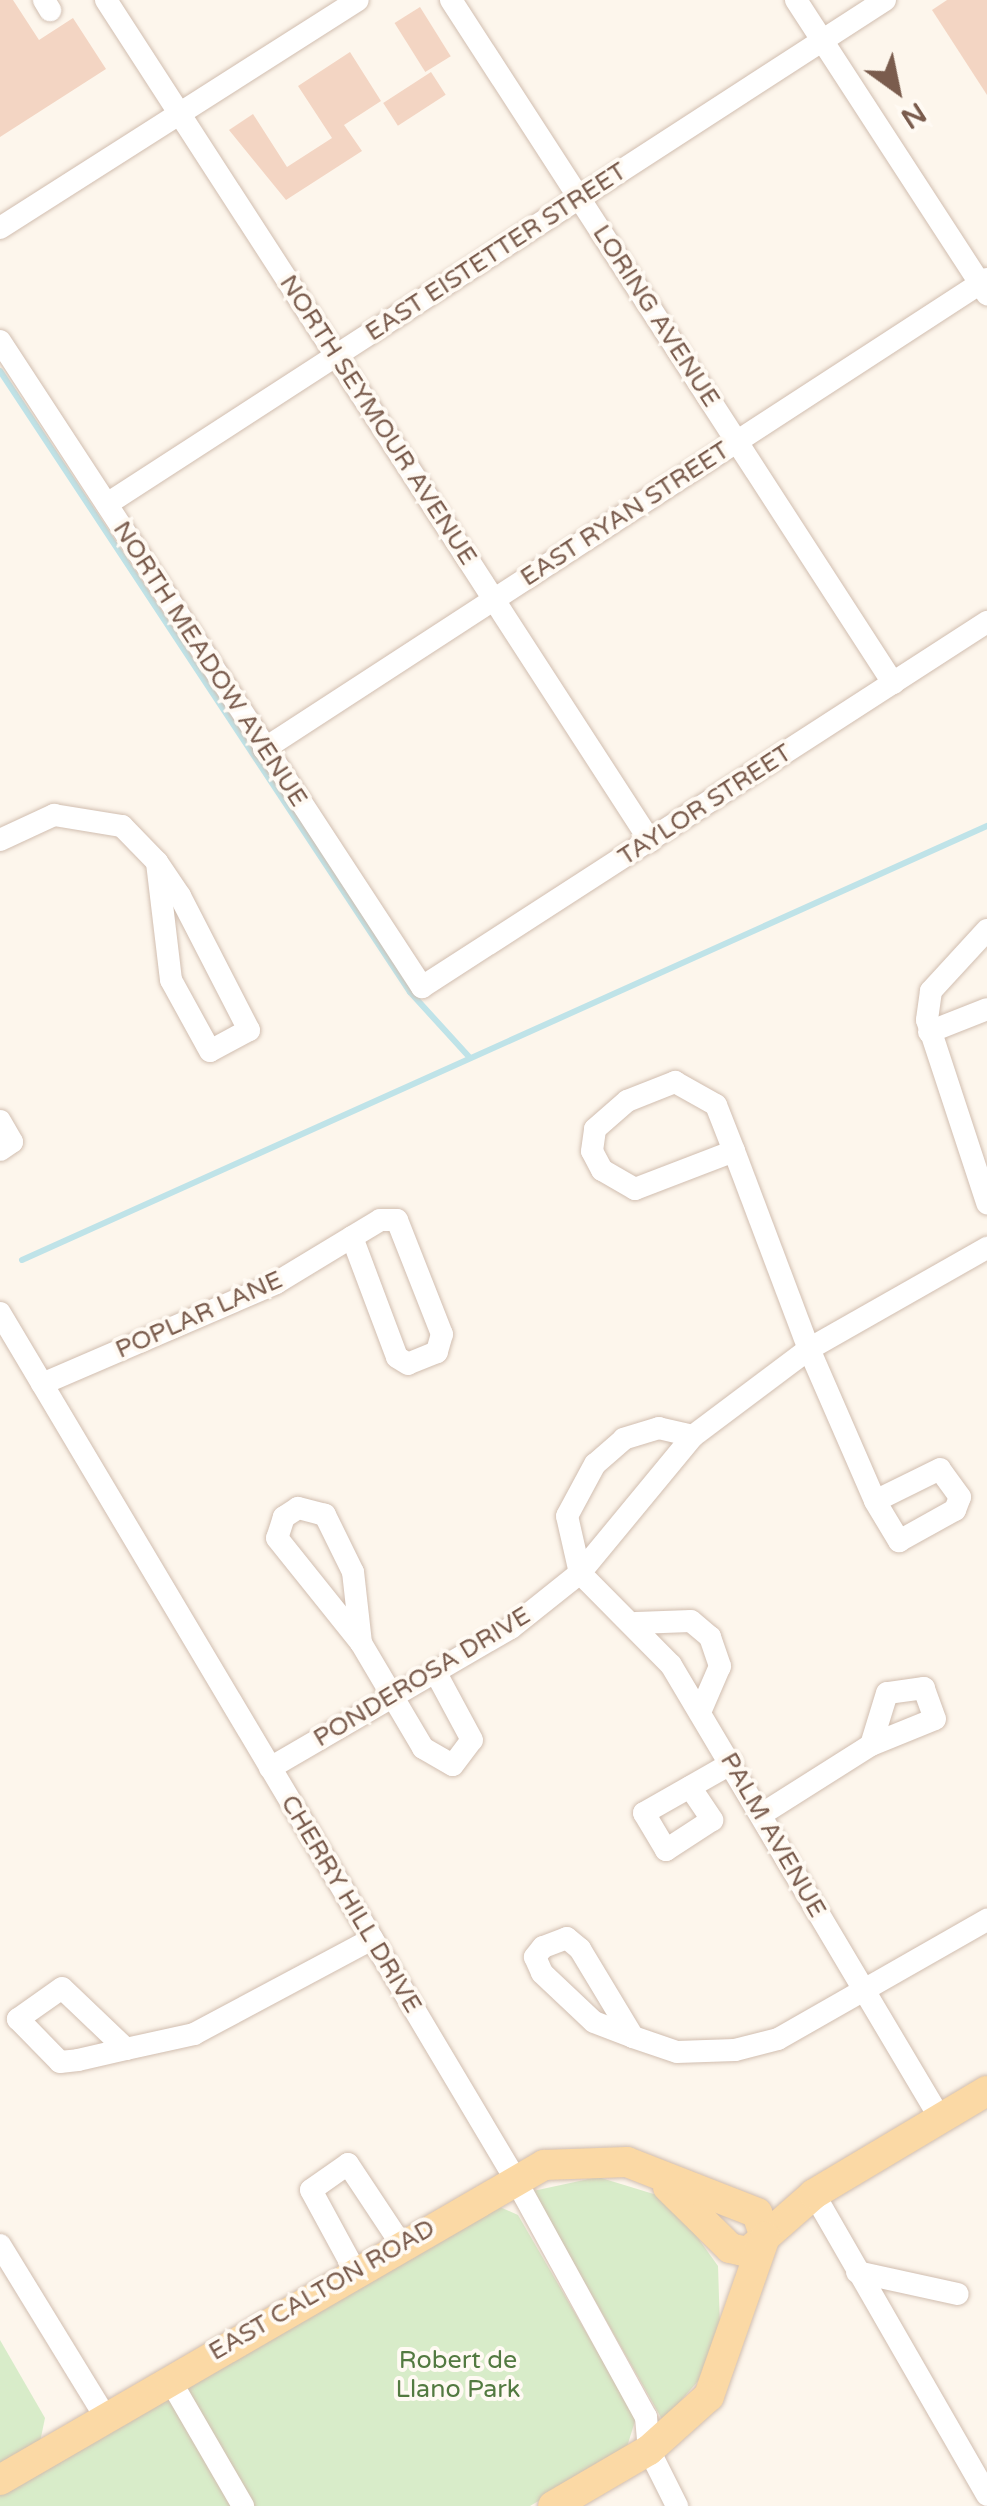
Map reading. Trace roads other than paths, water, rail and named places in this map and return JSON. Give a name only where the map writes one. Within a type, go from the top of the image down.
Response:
[{"type":"main road","name":"EAST CALTON ROAD","points":[[762,2242],[814,2194],[987,2091]]},
{"type":"main road","name":"EAST CALTON ROAD","points":[[0,2480],[514,2177],[578,2159],[627,2162],[658,2178],[743,2207],[814,2194]]},
{"type":"main road","name":"EAST CALTON ROAD","points":[[658,2178],[722,2241]]},
{"type":"main road","points":[[554,2506],[649,2450],[708,2396],[736,2324],[762,2242],[763,2220],[743,2207],[726,2217],[722,2241],[736,2324]]},
{"type":"main road","points":[[722,2241],[742,2252],[762,2242]]},
{"type":"street","name":"NORTH SEYMOUR AVENUE","points":[[106,0],[650,840]]},
{"type":"street","points":[[0,228],[358,0]]},
{"type":"street","name":"LORING AVENUE","points":[[451,0],[893,683]]},
{"type":"street","points":[[796,0],[985,286]]},
{"type":"street","name":"EAST EISTETTER STREET","points":[[107,504],[886,0]]},
{"type":"street","name":"EAST RYAN STREET","points":[[264,749],[985,286]]},
{"type":"street","name":"NORTH MEADOW AVENUE","points":[[0,341],[422,987]]},
{"type":"street","name":"TAYLOR STREET","points":[[422,987],[987,622]]},
{"type":"street","points":[[0,840],[25,822],[86,813],[122,826],[157,862],[249,1030],[210,1051],[171,980],[157,862]]},
{"type":"street","points":[[987,930],[931,991],[929,1032],[987,1203]]},
{"type":"street","points":[[929,1032],[987,1009]]},
{"type":"street","points":[[734,1151],[635,1190],[602,1170],[592,1151],[594,1129],[627,1101],[675,1082],[716,1106],[734,1151],[810,1349],[875,1501]]},
{"type":"street","points":[[0,1121],[12,1142],[0,1150]]},
{"type":"street","name":"POPLAR LANE","points":[[42,1384],[276,1283],[352,1238],[397,1220],[442,1334],[437,1352],[408,1364],[397,1358],[352,1238]]},
{"type":"street","name":"PONDEROSA DRIVE","points":[[270,1768],[437,1674],[580,1573],[692,1436],[810,1349],[987,1248]]},
{"type":"street","name":"CHERRY HILL DRIVE","points":[[0,1313],[514,2177],[646,2417],[649,2450],[677,2506]]},
{"type":"street","points":[[580,1573],[567,1516],[595,1464],[641,1434],[692,1436]]},
{"type":"street","points":[[361,1642],[354,1572],[325,1515],[298,1508],[284,1517],[277,1538],[361,1642],[423,1748],[452,1765],[472,1740],[437,1674]]},
{"type":"street","name":"PALM AVENUE","points":[[580,1573],[636,1623],[701,1710],[940,2118]]},
{"type":"street","points":[[636,1623],[691,1621],[710,1637],[720,1666],[701,1710]]},
{"type":"street","points":[[762,1814],[871,1744]]},
{"type":"street","points":[[690,1787],[732,1763]]},
{"type":"street","points":[[633,2037],[580,1948],[567,1938],[543,1947],[535,1957],[561,1999],[633,2037],[676,2052],[734,2050],[778,2040],[862,1988],[987,1920]]},
{"type":"street","points":[[126,2049],[194,2034],[372,1939]]},
{"type":"street","points":[[355,2270],[311,2190],[348,2164],[401,2244]]},
{"type":"street","points":[[814,2194],[987,2495]]},
{"type":"street","points":[[0,2244],[106,2418]]},
{"type":"street","points":[[857,2272],[958,2294]]},
{"type":"street","points":[[170,2380],[243,2506]]},
{"type":"waterway","points":[[0,371],[410,992],[470,1058]]},
{"type":"waterway","points":[[22,1260],[987,826]]},
{"type":"park label","name":"Robert de Llano Park","points":[[458,2376]]}]
